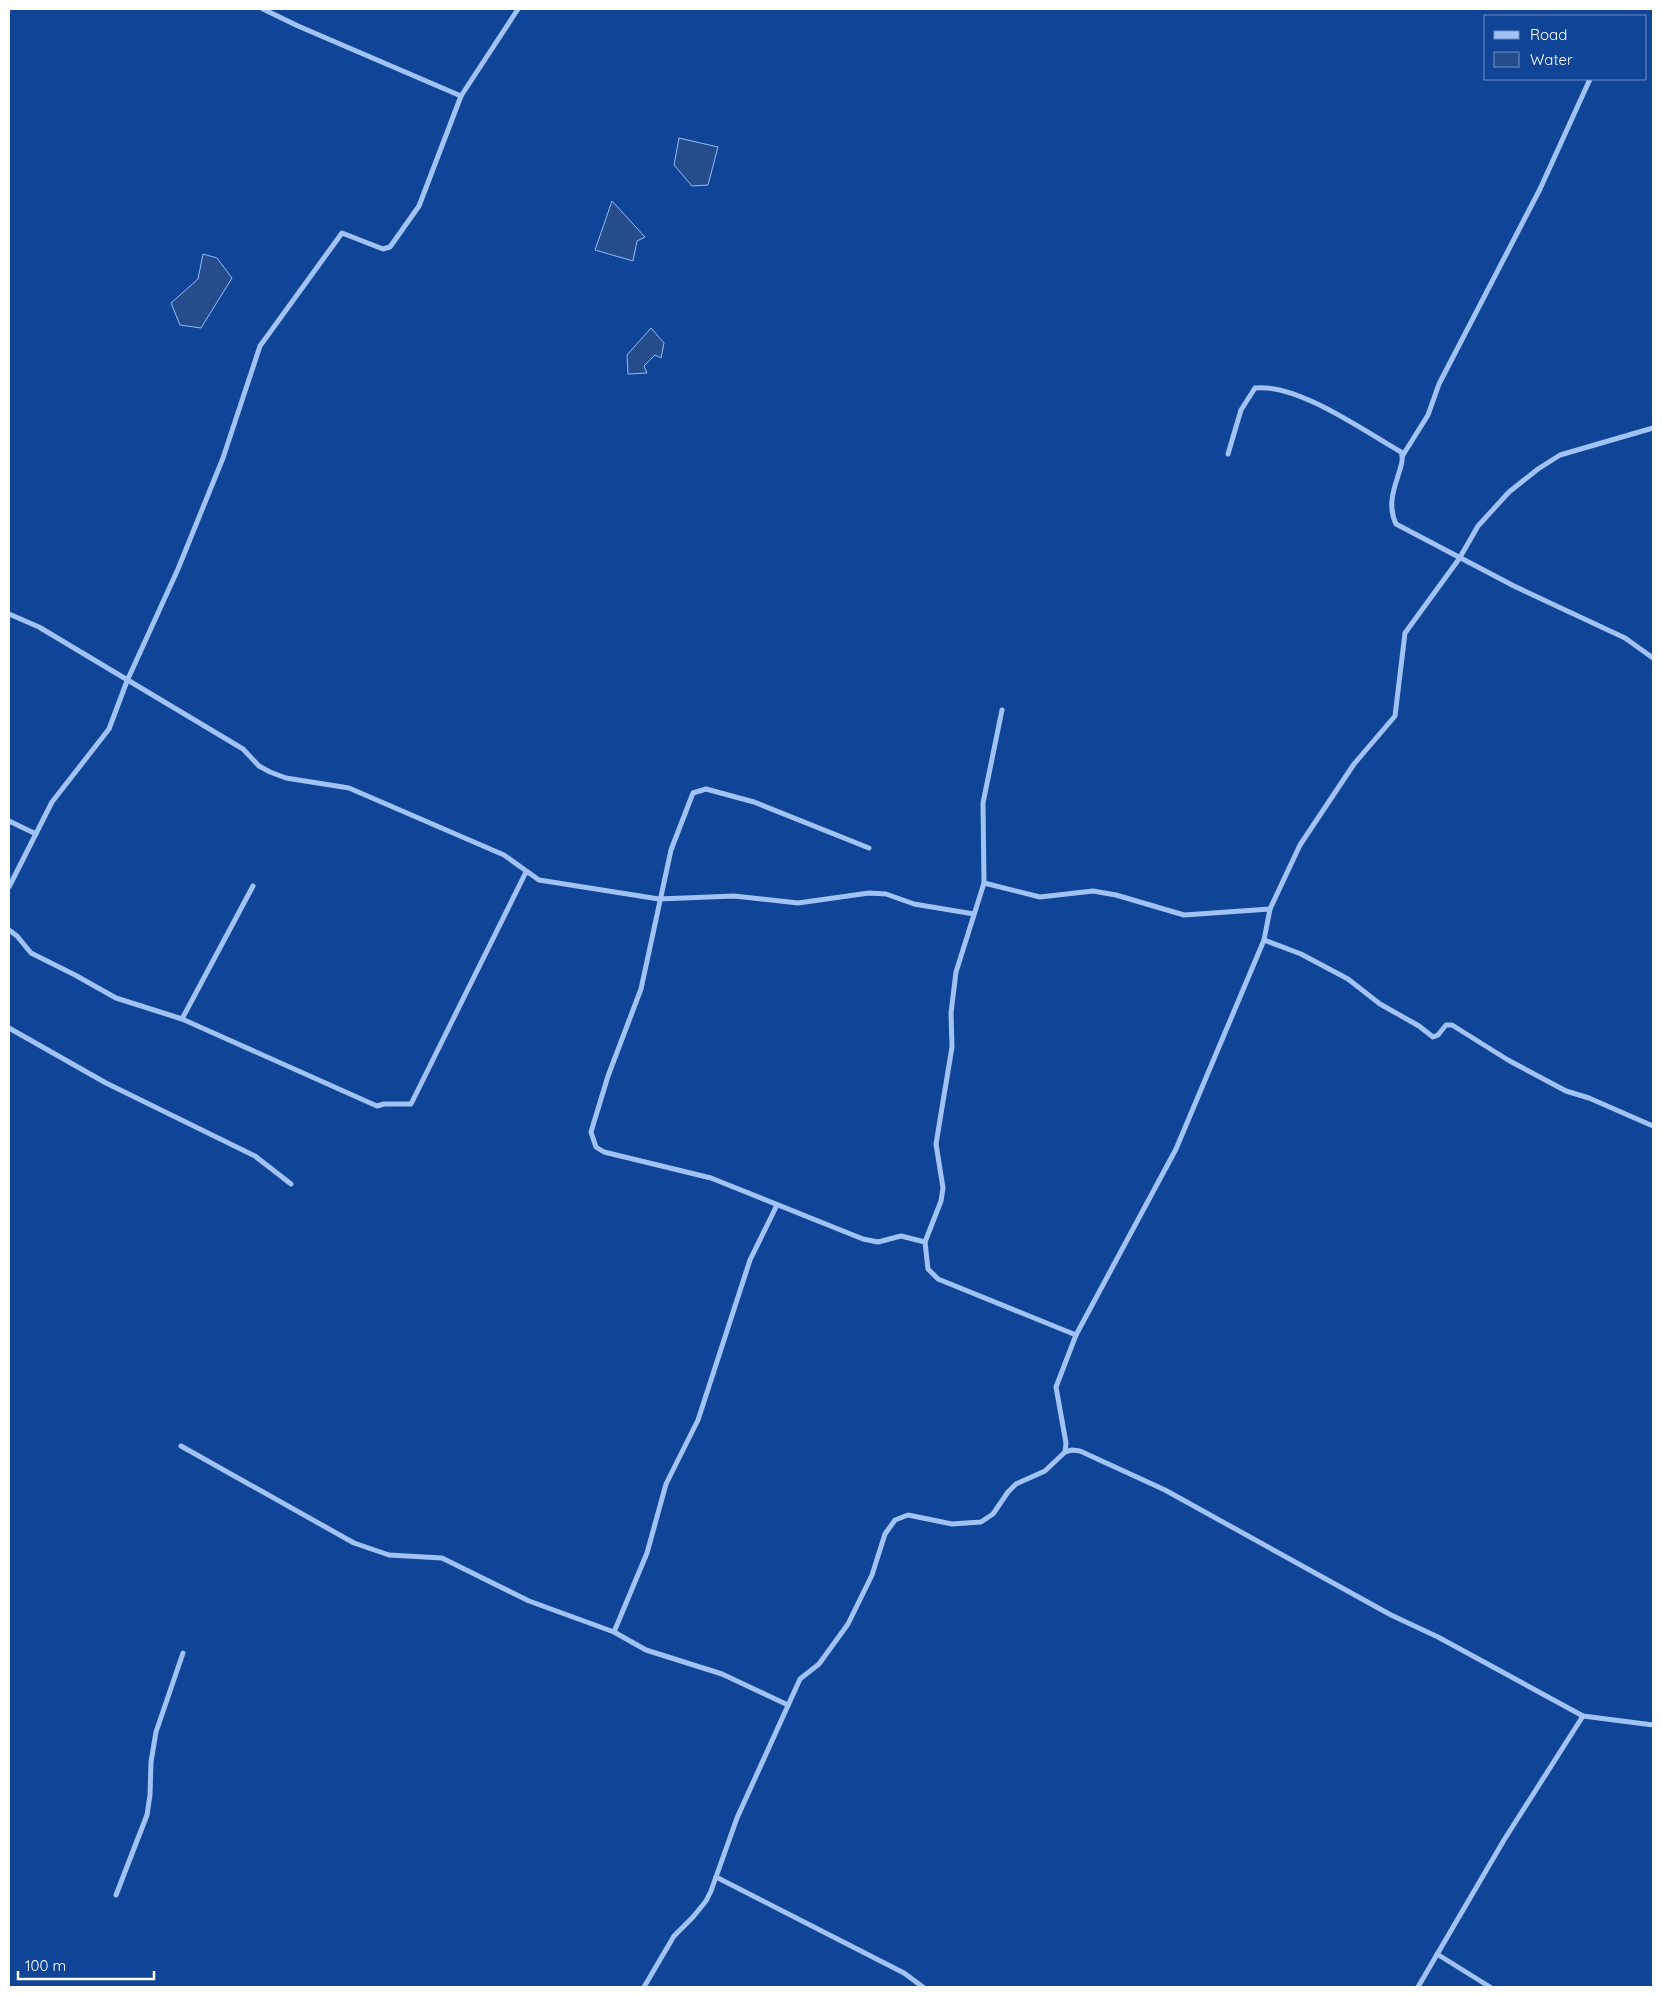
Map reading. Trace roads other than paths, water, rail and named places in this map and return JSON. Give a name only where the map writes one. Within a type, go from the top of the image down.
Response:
[{"type":"street","points":[[263,9],[461,96]]},
{"type":"street","points":[[9,886],[52,802],[109,729],[127,681],[178,569],[223,458],[260,346],[342,234],[383,249],[390,247],[419,206],[461,96],[518,9]]},
{"type":"street","points":[[1590,80],[1540,189],[1439,384],[1428,414],[1402,455],[1392,492],[1391,514],[1396,524],[1459,559],[1625,638],[1653,658]]},
{"type":"street","points":[[1228,454],[1241,410],[1255,388],[1263,387],[1305,397],[1401,452],[1402,455]]},
{"type":"street","points":[[1066,1452],[1056,1387],[1076,1335],[1176,1149],[1264,940],[1270,909],[1300,845],[1354,764],[1395,716],[1405,633],[1459,559],[1478,526],[1509,492],[1538,468],[1560,455],[1653,428]]},
{"type":"street","points":[[9,614],[39,627],[243,750],[259,766],[270,772],[286,778],[349,788],[504,855],[540,880],[659,899],[734,896],[798,903],[869,893],[886,894],[914,904],[974,914]]},
{"type":"street","points":[[1002,710],[983,803],[984,884],[956,972],[950,1013],[952,1046],[936,1144],[943,1188],[941,1201],[925,1242],[928,1270],[938,1279],[1076,1335]]},
{"type":"street","points":[[869,848],[754,802],[706,789],[693,793],[671,850],[641,989],[608,1076],[592,1132],[596,1147],[604,1152],[711,1178],[871,1241],[878,1242],[901,1236],[925,1242]]},
{"type":"street","points":[[9,821],[36,834]]},
{"type":"street","points":[[9,930],[18,936],[31,953],[116,998],[182,1019],[377,1106],[384,1104],[411,1104],[526,872]]},
{"type":"street","points":[[984,884],[1040,897],[1094,891],[1116,895],[1184,914],[1270,909]]},
{"type":"street","points":[[182,1019],[253,886]]},
{"type":"street","points":[[1264,940],[1301,954],[1348,979],[1380,1004],[1419,1026],[1432,1037],[1438,1035],[1446,1025],[1452,1025],[1508,1060],[1566,1091],[1589,1098],[1653,1126]]},
{"type":"street","points":[[9,1028],[106,1083],[255,1156],[291,1184]]},
{"type":"street","points":[[614,1632],[647,1553],[666,1484],[698,1420],[750,1260],[777,1205]]},
{"type":"street","points":[[181,1446],[354,1544],[388,1555],[442,1558],[529,1601],[614,1632],[646,1650],[722,1674],[788,1705]]},
{"type":"street","points":[[644,1987],[674,1936],[706,1902],[737,1818],[800,1680],[819,1664],[848,1624],[872,1575],[885,1534],[895,1520],[908,1515],[952,1524],[981,1522],[993,1514],[1016,1484],[1045,1471],[1066,1452],[1072,1450],[1080,1451],[1165,1490],[1391,1615],[1438,1637],[1583,1716],[1653,1725]]},
{"type":"street","points":[[116,1895],[146,1814],[150,1796],[151,1762],[156,1732],[183,1654]]},
{"type":"street","points":[[1418,1987],[1504,1840],[1583,1716]]},
{"type":"street","points":[[716,1877],[904,1973],[923,1987]]},
{"type":"street","points":[[1437,1954],[1490,1987]]},
{"type":"water","points":[[679,138],[718,147],[708,185],[692,186],[674,165]]},
{"type":"water","points":[[612,201],[645,237],[637,241],[633,261],[595,250]]},
{"type":"water","points":[[203,254],[217,258],[232,278],[201,328],[180,325],[171,303],[198,279]]},
{"type":"water","points":[[651,328],[664,343],[661,358],[655,355],[644,366],[647,373],[628,374],[627,355]]}]
